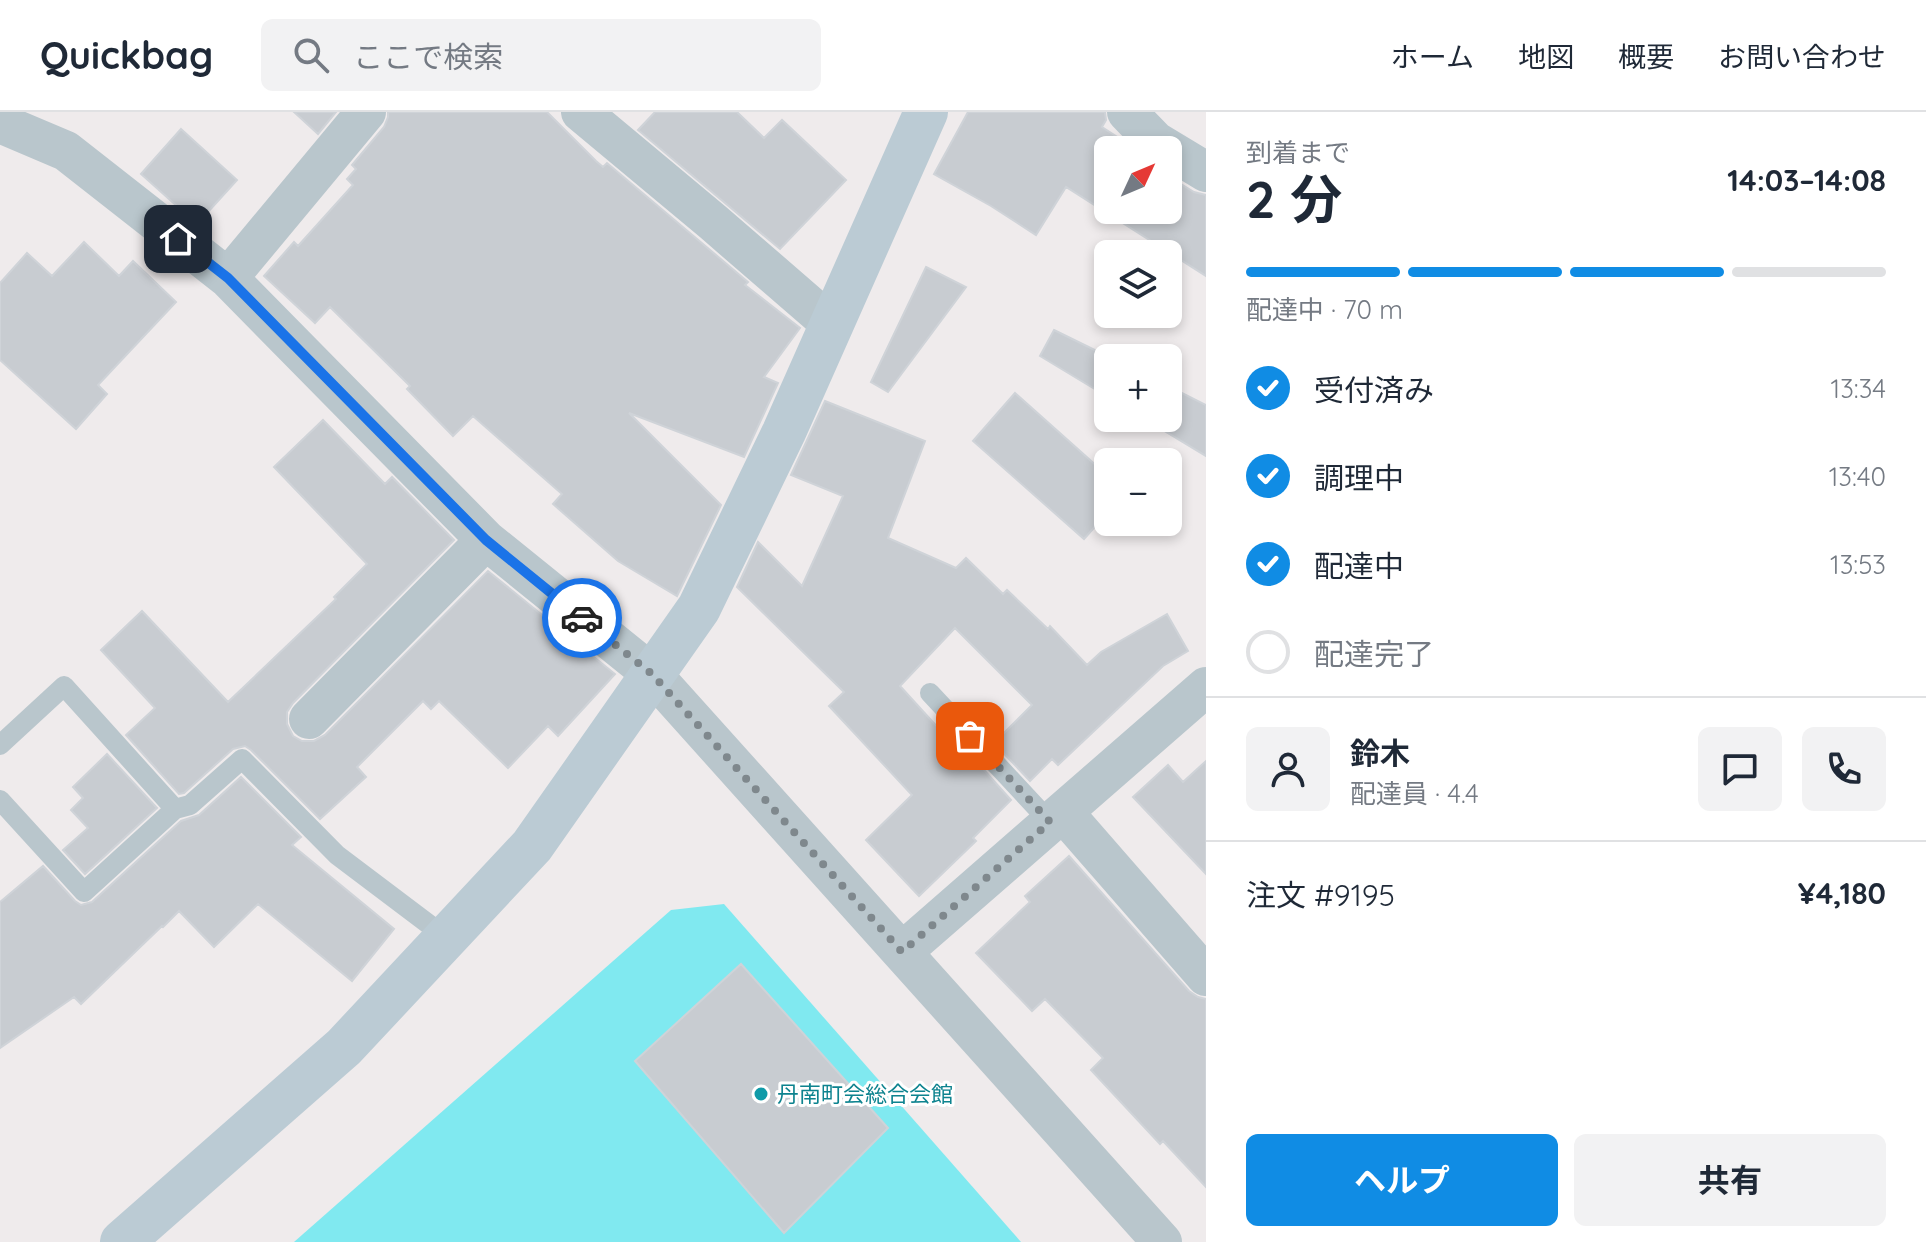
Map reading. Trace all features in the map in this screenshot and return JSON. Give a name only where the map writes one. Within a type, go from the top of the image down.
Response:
[{"type":"street","points":[[228,278],[366,112]]},
{"type":"street","points":[[581,112],[832,325]]},
{"type":"street","points":[[122,1242],[344,1047],[532,846],[699,608],[784,432],[926,112]]},
{"type":"street","points":[[1127,112],[1155,141],[1206,172]]},
{"type":"street","points":[[0,123],[66,151],[228,278],[486,540],[652,674],[1162,1242]]},
{"type":"street","points":[[309,719],[486,540]]},
{"type":"street","points":[[902,952],[1206,687]]},
{"type":"street","points":[[1056,817],[1206,976]]},
{"type":"lane","points":[[0,745],[64,686],[175,809]]},
{"type":"lane","points":[[930,693],[1056,817]]},
{"type":"lane","points":[[0,800],[84,892],[175,809],[190,805],[242,759],[337,855],[447,938]]},
{"type":"water","points":[[724,904],[1021,1242],[294,1242],[671,910]]},
{"type":"building","points":[[294,112],[336,112],[318,134]]},
{"type":"building","points":[[388,112],[547,112],[603,167],[607,163],[748,282],[745,285],[800,328],[764,377],[778,383],[744,457],[629,413],[721,505],[677,596],[618,561],[553,504],[562,494],[473,416],[453,436],[407,389],[410,386],[330,307],[315,323],[264,276],[294,242],[298,246],[353,185],[347,179],[356,169],[352,165],[384,127]]},
{"type":"building","points":[[655,112],[737,112],[764,138],[782,120],[846,180],[780,249],[638,130]]},
{"type":"building","points":[[968,112],[1105,112],[1106,120],[1102,127],[1116,136],[1094,136],[1094,205],[1066,187],[1036,235],[934,174]]},
{"type":"building","points":[[181,129],[237,180],[197,224],[141,174]]},
{"type":"building","points":[[1182,185],[1206,195],[1206,276],[1182,261],[1182,240],[1149,240],[1124,224],[1182,224]]},
{"type":"building","points":[[84,242],[119,276],[133,261],[176,302],[98,385],[107,394],[76,429],[0,360],[0,283],[27,253],[52,276]]},
{"type":"building","points":[[926,267],[966,287],[888,392],[871,382]]},
{"type":"building","points":[[1054,330],[1094,350],[1094,389],[1040,356]]},
{"type":"building","points":[[1015,393],[1094,464],[1094,528],[1084,539],[973,441]]},
{"type":"building","points":[[1182,393],[1206,405],[1206,456],[1166,432],[1182,432]]},
{"type":"building","points":[[825,401],[925,441],[888,538],[956,568],[966,558],[1003,594],[1007,590],[1048,629],[1050,626],[1087,665],[1101,652],[1167,614],[1188,651],[1163,666],[1058,765],[1052,759],[1030,781],[994,743],[1032,705],[955,628],[900,686],[972,765],[976,761],[1011,800],[973,838],[976,841],[919,896],[866,840],[912,795],[829,706],[844,692],[737,587],[758,542],[802,586],[843,496],[791,475]]},
{"type":"building","points":[[323,420],[385,484],[392,477],[454,540],[293,703],[287,712],[287,724],[293,736],[302,741],[314,741],[325,735],[488,571],[615,674],[558,736],[548,726],[508,768],[439,701],[431,709],[423,701],[357,767],[366,777],[320,819],[245,746],[233,749],[184,793],[179,794],[126,735],[155,708],[101,650],[142,611],[228,702],[336,599],[334,597],[367,564],[274,467]]},
{"type":"building","points":[[107,754],[157,808],[85,874],[63,850],[88,828],[71,810],[83,798],[73,787]]},
{"type":"building","points":[[1206,761],[1206,874],[1133,797],[1168,765],[1183,782]]},
{"type":"building","points":[[241,777],[301,837],[292,845],[394,929],[352,981],[258,904],[214,947],[179,911],[81,1004],[74,997],[0,1048],[0,902],[43,866],[75,901],[81,905],[92,902],[181,821],[199,815]]},
{"type":"building","points":[[1069,856],[1189,991],[1206,999],[1206,1187],[1163,1141],[1160,1144],[1091,1070],[1103,1058],[1045,999],[1032,1011],[976,953],[1030,902],[1025,896]]},
{"type":"building","name":"丹南町会総合会館","points":[[741,964],[888,1128],[784,1233],[635,1061]]},
{"type":"way so far","points":[[582,618],[652,674],[902,952],[1050,822],[970,736]]},
{"type":"place","name":"丹南町会総合会館","points":[[761,1094]]},
{"type":"route","points":[[178,239],[228,278],[486,540],[582,618]]}]
